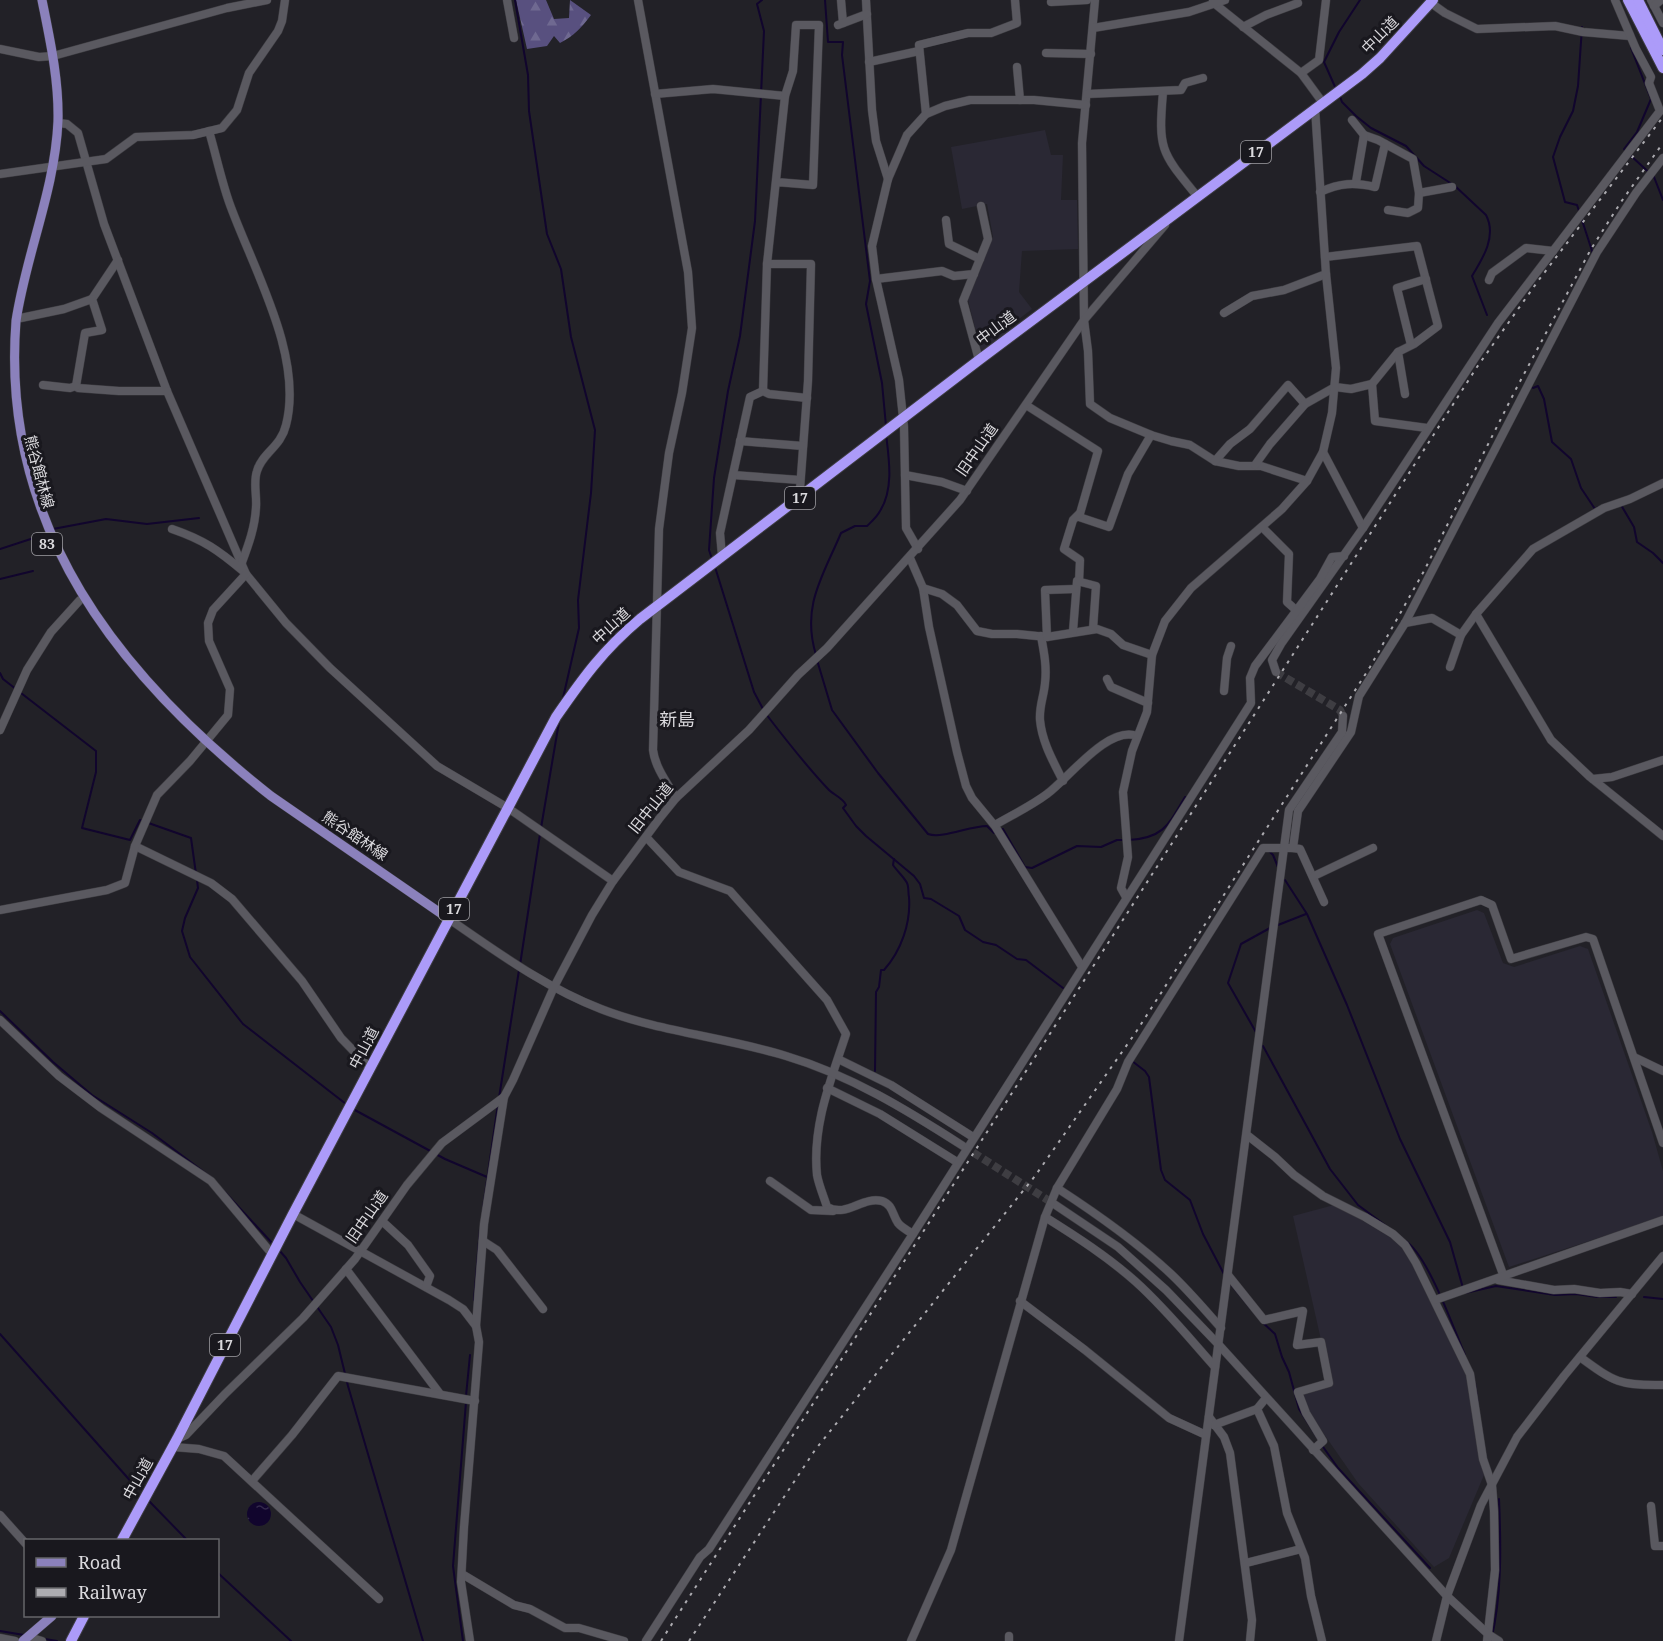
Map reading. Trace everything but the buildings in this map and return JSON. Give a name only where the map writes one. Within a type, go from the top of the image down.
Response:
[{"type":"highway","points":[[1628,0],[1663,68]]},
{"type":"highway","points":[[1638,0],[1663,50]]},
{"type":"highway","name":"中山道","points":[[123,1539],[556,717],[592,666],[611,645],[656,607],[979,360],[1337,92],[1380,58],[1432,2]]},
{"type":"highway","points":[[71,1641],[83,1617]]},
{"type":"main road","name":"熊谷館林線","points":[[42,0],[58,87],[58,123],[52,167],[16,319],[10,390],[14,440],[20,469],[43,536],[57,564],[80,600],[134,669],[167,705],[243,774],[296,814],[449,919]]},
{"type":"main road","points":[[26,1639],[51,1617]]},
{"type":"street","points":[[0,49],[39,57],[53,56],[225,4],[267,0]]},
{"type":"street","points":[[0,174],[106,159],[136,137],[193,135],[222,128],[237,110],[249,73],[278,31],[285,0]]},
{"type":"street","points":[[507,0],[514,38]]},
{"type":"street","points":[[638,0],[688,272],[692,328],[682,393],[669,453],[659,529],[656,607],[653,750],[659,769],[676,798]]},
{"type":"street","points":[[841,0],[841,24],[867,14]]},
{"type":"street","points":[[866,0],[876,141],[888,178]]},
{"type":"street","points":[[926,114],[919,45],[968,33],[990,33],[1017,23],[1015,0]]},
{"type":"street","points":[[1051,2],[1087,0]]},
{"type":"street","points":[[1095,0],[1082,143],[1084,320],[1090,404],[1110,417],[1151,435],[1191,445],[1215,461],[1239,466],[1256,465],[1307,481]]},
{"type":"street","points":[[1093,28],[1189,12],[1225,0]]},
{"type":"street","points":[[1301,73],[1319,60],[1326,0]]},
{"type":"street","points":[[1276,672],[1272,660],[1275,653],[1363,528],[1498,323],[1660,111],[1649,82],[1651,77],[1646,60],[1630,36],[1615,0]]},
{"type":"street","points":[[1661,0],[1652,3],[1663,23]]},
{"type":"street","points":[[1126,897],[1121,888],[1128,856],[1123,792],[1130,758],[1145,721],[1152,655],[1165,621],[1191,588],[1282,509],[1307,481],[1323,452],[1335,387],[1336,368],[1320,192],[1319,105],[1301,73],[1214,2]]},
{"type":"street","points":[[1432,2],[1477,29],[1555,26],[1583,32],[1630,36]]},
{"type":"street","points":[[1243,27],[1298,3]]},
{"type":"street","points":[[764,391],[768,264],[776,182],[785,96],[793,71],[796,25],[819,25],[813,185],[776,182]]},
{"type":"street","points":[[869,62],[919,51]]},
{"type":"street","points":[[1046,53],[1091,54]]},
{"type":"street","points":[[1017,67],[1020,100]]},
{"type":"street","points":[[1087,94],[1181,90],[1185,83],[1203,78]]},
{"type":"street","points":[[655,94],[713,89],[785,96]]},
{"type":"street","points":[[1163,92],[1160,128],[1164,150],[1169,162],[1197,196]]},
{"type":"street","points":[[918,549],[906,528],[903,419],[898,380],[876,279],[872,246],[888,178],[907,135],[926,114],[945,106],[970,100],[1020,100],[1086,105]]},
{"type":"street","points":[[1352,120],[1364,135],[1413,159],[1419,193],[1418,208],[1408,213],[1388,210]]},
{"type":"street","points":[[58,123],[67,124],[78,133],[104,224],[167,391],[246,574],[286,623],[330,668],[437,766],[508,808],[613,881]]},
{"type":"street","points":[[209,131],[229,203],[258,271],[277,326],[290,382],[286,424],[281,441],[257,470],[255,519],[241,565]]},
{"type":"street","points":[[1356,182],[1364,135]]},
{"type":"street","points":[[1320,192],[1334,185],[1356,182],[1375,187],[1385,144]]},
{"type":"street","points":[[1179,1641],[1247,1136],[1289,847],[1298,811],[1351,732],[1359,696],[1405,623],[1597,252],[1663,158]]},
{"type":"street","points":[[1419,193],[1452,187]]},
{"type":"street","points":[[979,360],[963,301],[988,239],[981,206]]},
{"type":"street","name":"旧中山道","points":[[175,1443],[186,1435],[312,1308],[362,1251],[407,1185],[436,1149],[503,1098],[554,987],[592,915],[613,881],[646,837],[676,798],[749,730],[918,549],[967,491],[1084,320],[1178,210]]},
{"type":"street","points":[[946,220],[949,244],[980,259]]},
{"type":"street","points":[[1256,465],[1270,444],[1305,404],[1335,387],[1351,389],[1372,384],[1398,352],[1438,326],[1417,246],[1325,257]]},
{"type":"street","points":[[1489,280],[1492,273],[1526,248],[1553,251]]},
{"type":"street","points":[[16,319],[64,309],[92,299],[118,260]]},
{"type":"street","points":[[768,264],[811,264],[807,398],[800,480],[802,496]]},
{"type":"street","points":[[876,279],[942,272],[954,276],[974,273]]},
{"type":"street","points":[[1224,313],[1251,296],[1284,290],[1326,274]]},
{"type":"street","points":[[1411,345],[1397,288],[1426,279]]},
{"type":"street","points":[[76,387],[85,333],[102,330],[92,299]]},
{"type":"street","points":[[1398,352],[1405,394]]},
{"type":"street","points":[[1372,384],[1375,421],[1427,428]]},
{"type":"street","points":[[43,385],[119,392],[167,391]]},
{"type":"street","points":[[1215,461],[1230,444],[1250,429],[1288,385],[1305,404]]},
{"type":"street","points":[[764,391],[769,394],[807,398]]},
{"type":"street","points":[[716,561],[750,397],[764,391]]},
{"type":"street","points":[[1026,405],[1098,451],[1079,514],[1073,520],[1064,549],[1080,560],[1073,632]]},
{"type":"street","points":[[1079,514],[1079,518],[1109,527],[1128,474],[1151,435]]},
{"type":"street","points":[[740,441],[803,446]]},
{"type":"street","points":[[1323,452],[1363,528]]},
{"type":"street","points":[[733,475],[800,480]]},
{"type":"street","points":[[905,475],[942,482],[967,491]]},
{"type":"street","points":[[1450,667],[1461,635],[1476,614],[1533,549],[1604,508],[1663,483]]},
{"type":"street","points":[[1262,527],[1289,554],[1287,602],[1297,610]]},
{"type":"street","points":[[172,529],[199,538],[246,574]]},
{"type":"street","points":[[646,1641],[700,1557],[709,1549],[913,1234],[1251,703],[1250,678],[1255,666],[1320,579],[1332,557],[1344,556]]},
{"type":"street","points":[[910,558],[922,588],[966,786],[972,798],[996,828],[1082,967]]},
{"type":"street","points":[[0,910],[107,890],[125,883],[135,846],[157,795],[207,742],[228,715],[230,688],[209,641],[208,622],[213,610],[246,574]]},
{"type":"street","points":[[1063,781],[1043,739],[1040,719],[1040,700],[1045,685],[1045,590],[1077,585],[1096,586],[1093,629]]},
{"type":"street","points":[[922,588],[942,594],[957,605],[977,631],[1044,637],[1093,629],[1111,634],[1123,645],[1152,655]]},
{"type":"street","points":[[0,730],[27,670],[51,632],[80,600]]},
{"type":"street","points":[[1476,614],[1551,740],[1593,779],[1663,836]]},
{"type":"street","points":[[1405,623],[1432,618],[1461,635]]},
{"type":"street","points":[[1224,690],[1227,658],[1231,646]]},
{"type":"street","points":[[1107,679],[1111,687],[1148,703]]},
{"type":"street","points":[[1289,847],[1289,810],[1342,732],[1343,716]]},
{"type":"street","points":[[996,828],[1046,795],[1098,748],[1128,735],[1137,736]]},
{"type":"street","points":[[1593,779],[1612,777],[1663,760]]},
{"type":"street","points":[[646,837],[679,872],[730,891],[827,1000],[846,1034],[819,1117],[818,1177],[827,1207],[835,1211]]},
{"type":"street","points":[[135,846],[211,883],[232,899],[302,981],[341,1038],[370,1068]]},
{"type":"street","points":[[911,1641],[951,1550],[1020,1301],[1045,1217],[1057,1188],[1117,1089],[1128,1062],[1263,848],[1300,849],[1324,902]]},
{"type":"street","points":[[1314,876],[1373,848]]},
{"type":"street","points":[[1500,1278],[1378,934],[1481,900],[1492,905],[1511,959],[1586,937],[1593,939],[1661,1129],[1663,1143]]},
{"type":"street","points":[[449,919],[554,987],[593,1006],[634,1021],[735,1042],[832,1072],[904,1108],[963,1146]]},
{"type":"street","points":[[0,1020],[59,1076],[101,1108],[211,1181],[275,1249]]},
{"type":"street","points":[[1634,1057],[1663,1071]]},
{"type":"street","points":[[838,1059],[891,1085],[973,1137]]},
{"type":"street","points":[[827,1088],[880,1114],[957,1162]]},
{"type":"street","points":[[470,1641],[461,1582],[471,1400],[479,1341],[476,1326],[483,1241],[503,1098]]},
{"type":"street","points":[[1247,1136],[1323,1196],[1365,1216],[1405,1245],[1435,1300],[1470,1374],[1483,1459],[1492,1485],[1494,1570],[1488,1636]]},
{"type":"street","points":[[770,1181],[811,1210],[835,1211],[849,1209],[868,1201],[881,1201],[891,1206],[899,1224],[913,1234]]},
{"type":"street","points":[[1057,1188],[1152,1256],[1189,1292],[1221,1328]]},
{"type":"street","points":[[1054,1204],[1118,1247],[1144,1269],[1219,1345],[1266,1398],[1318,1446],[1447,1596],[1488,1636],[1498,1640]]},
{"type":"street","points":[[293,1214],[463,1308],[476,1326]]},
{"type":"street","points":[[1045,1217],[1086,1243],[1136,1282],[1160,1305],[1215,1367]]},
{"type":"street","points":[[1435,1300],[1663,1220]]},
{"type":"street","points":[[382,1221],[408,1245],[430,1276],[426,1287]]},
{"type":"street","points":[[483,1241],[497,1250],[543,1309]]},
{"type":"street","points":[[1436,1641],[1447,1596],[1481,1505],[1517,1437],[1663,1256]]},
{"type":"street","points":[[346,1269],[440,1394]]},
{"type":"street","points":[[1228,1275],[1264,1320],[1303,1311],[1298,1345],[1321,1342],[1329,1383],[1298,1392],[1318,1446]]},
{"type":"street","points":[[1500,1278],[1554,1290],[1574,1289],[1632,1294]]},
{"type":"street","points":[[1020,1301],[1077,1343],[1169,1418],[1206,1435]]},
{"type":"street","points":[[1580,1357],[1609,1379],[1627,1384],[1663,1385]]},
{"type":"street","points":[[252,1481],[338,1376],[471,1400]]},
{"type":"street","points":[[1215,1425],[1257,1408],[1266,1398]]},
{"type":"street","points":[[1257,1408],[1274,1446],[1287,1513],[1305,1558],[1322,1641]]},
{"type":"street","points":[[1209,1418],[1224,1437],[1230,1453],[1252,1620],[1250,1641]]},
{"type":"street","points":[[175,1443],[224,1456],[379,1599]]},
{"type":"street","points":[[1651,1506],[1655,1546],[1663,1546]]},
{"type":"street","points":[[0,1515],[24,1542]]},
{"type":"street","points":[[1245,1563],[1302,1549]]},
{"type":"street","points":[[462,1574],[514,1605],[536,1612],[564,1628],[587,1630],[624,1641]]},
{"type":"street","points":[[0,1638],[15,1641]]},
{"type":"street","points":[[26,1639],[42,1641]]},
{"type":"shaded area","points":[[1045,130],[1051,155],[1063,155],[1061,200],[1077,200],[1078,249],[1022,251],[1019,292],[1032,309],[1015,322],[1006,334],[981,351],[968,300],[993,237],[987,204],[962,209],[951,147]]},
{"type":"shaded area","points":[[1477,910],[1484,913],[1503,963],[1514,967],[1580,946],[1588,949],[1652,1132],[1663,1171],[1663,1217],[1509,1267],[1390,944],[1393,938]]},
{"type":"shaded area","points":[[1334,1205],[1361,1216],[1403,1246],[1468,1373],[1484,1475],[1449,1558],[1434,1567],[1358,1483],[1308,1411],[1303,1393],[1331,1384],[1293,1216]]},
{"type":"green space","points":[[516,0],[546,0],[554,19],[569,18],[570,0],[591,15],[577,31],[560,43],[554,36],[547,46],[527,49]]},
{"type":"water","points":[[259,1502],[267,1506],[271,1514],[267,1522],[259,1526],[251,1522],[247,1514],[251,1506]]},
{"type":"waterway","points":[[515,0],[528,75],[529,111],[547,234],[561,269],[571,337],[595,430],[591,493],[578,600],[579,628],[563,698]]},
{"type":"waterway","points":[[712,559],[709,550],[714,478],[728,391],[740,336],[755,221],[764,31],[757,4],[762,0]]},
{"type":"waterway","points":[[825,0],[828,42],[843,42],[842,55],[870,281],[866,304],[882,383],[886,426]]},
{"type":"waterway","points":[[1336,89],[1324,62],[1339,32],[1360,0]]},
{"type":"waterway","points":[[1579,211],[1577,205],[1565,202],[1553,157],[1573,111],[1578,86],[1582,27]]},
{"type":"waterway","points":[[1626,151],[1624,149],[1637,132],[1651,99],[1631,48]]},
{"type":"waterway","points":[[1339,94],[1342,102],[1356,116],[1371,128],[1406,146],[1424,166],[1455,186],[1486,215],[1489,223],[1489,239],[1472,276],[1487,315]]},
{"type":"waterway","points":[[1630,155],[1654,177],[1663,200]]},
{"type":"waterway","points":[[1581,217],[1593,254]]},
{"type":"waterway","points":[[1533,388],[1538,386],[1544,399],[1552,442],[1571,459],[1581,488],[1595,509],[1598,507]]},
{"type":"waterway","points":[[816,655],[811,621],[816,592],[841,533],[855,526],[867,526],[877,515],[884,502],[889,484],[886,434]]},
{"type":"waterway","points":[[1621,505],[1634,527],[1637,542],[1663,563]]},
{"type":"waterway","points":[[53,529],[106,519],[147,524],[199,518]]},
{"type":"waterway","points":[[0,549],[48,532]]},
{"type":"waterway","points":[[715,567],[754,692],[763,709]]},
{"type":"waterway","points":[[0,579],[33,571]]},
{"type":"waterway","points":[[817,660],[832,710],[878,773],[928,834],[949,834],[987,826],[994,833],[1003,829],[1025,867],[1032,868],[1077,846],[1101,847],[1117,840],[1124,840]]},
{"type":"waterway","points":[[0,673],[3,679],[96,751],[96,772],[82,828],[130,840],[140,820],[191,838],[196,874]]},
{"type":"waterway","points":[[766,714],[812,772],[829,790],[841,798],[846,805],[843,808],[856,826],[914,876],[920,884],[924,898],[931,899],[959,916],[965,930],[983,942],[996,945],[1017,959],[1026,960],[1063,988]]},
{"type":"waterway","points":[[541,828],[559,722]]},
{"type":"waterway","points":[[1129,840],[1141,839],[1158,833],[1169,822],[1185,797],[1187,798]]},
{"type":"waterway","points":[[520,965],[540,834]]},
{"type":"waterway","points":[[1269,851],[1278,867]]},
{"type":"waterway","points":[[875,1071],[876,992],[879,987],[881,970],[884,970],[890,962],[904,936],[909,907],[908,885],[893,865],[894,859]]},
{"type":"waterway","points":[[197,880],[198,888],[182,931],[190,957],[243,1024],[346,1104]]},
{"type":"waterway","points":[[1285,880],[1307,914],[1347,1005],[1400,1139],[1450,1242],[1463,1288]]},
{"type":"waterway","points":[[1278,925],[1306,914]]},
{"type":"waterway","points":[[1257,1034],[1228,983],[1241,944],[1270,928]]},
{"type":"waterway","points":[[499,1098],[519,970]]},
{"type":"waterway","points":[[0,1011],[53,1062],[92,1095],[152,1133],[212,1178]]},
{"type":"waterway","points":[[1263,1046],[1330,1169],[1358,1205],[1385,1225]]},
{"type":"waterway","points":[[1132,1061],[1149,1077],[1161,1170],[1165,1180],[1190,1200],[1203,1234],[1225,1276]]},
{"type":"waterway","points":[[483,1208],[498,1104]]},
{"type":"waterway","points":[[353,1109],[445,1159],[487,1177]]},
{"type":"waterway","points":[[222,1189],[273,1244]]},
{"type":"waterway","points":[[474,1300],[480,1229]]},
{"type":"waterway","points":[[1406,1241],[1415,1250],[1432,1277],[1465,1355]]},
{"type":"waterway","points":[[279,1250],[331,1327],[338,1345],[423,1641]]},
{"type":"waterway","points":[[1230,1283],[1251,1309]]},
{"type":"waterway","points":[[1465,1293],[1496,1286],[1555,1295],[1616,1297]]},
{"type":"waterway","points":[[1644,1297],[1663,1299]]},
{"type":"waterway","points":[[1262,1322],[1275,1334],[1299,1409],[1318,1439]]},
{"type":"waterway","points":[[0,1334],[134,1485]]},
{"type":"waterway","points":[[466,1396],[470,1355]]},
{"type":"waterway","points":[[1475,1383],[1478,1404]]},
{"type":"waterway","points":[[463,1641],[453,1566],[466,1402]]},
{"type":"waterway","points":[[1321,1444],[1338,1468],[1430,1568]]},
{"type":"waterway","points":[[1491,1641],[1499,1588],[1499,1499]]},
{"type":"waterway","points":[[149,1501],[186,1539]]},
{"type":"waterway","points":[[219,1574],[291,1641]]},
{"type":"waterway","points":[[0,1631],[24,1635]]},
{"type":"waterway","points":[[45,1639],[57,1641]]},
{"type":"tunnel","points":[[1276,672],[1340,710],[1343,716]]},
{"type":"tunnel","points":[[963,1146],[1054,1204]]},
{"type":"railway","points":[[661,1641],[1477,367],[1538,281],[1663,117]]},
{"type":"railway","points":[[689,1641],[815,1450],[1035,1176],[1136,1032],[1370,667],[1424,571],[1516,389],[1591,249],[1663,143]]},
{"type":"district","name":"新島","points":[[677,720]]}]
